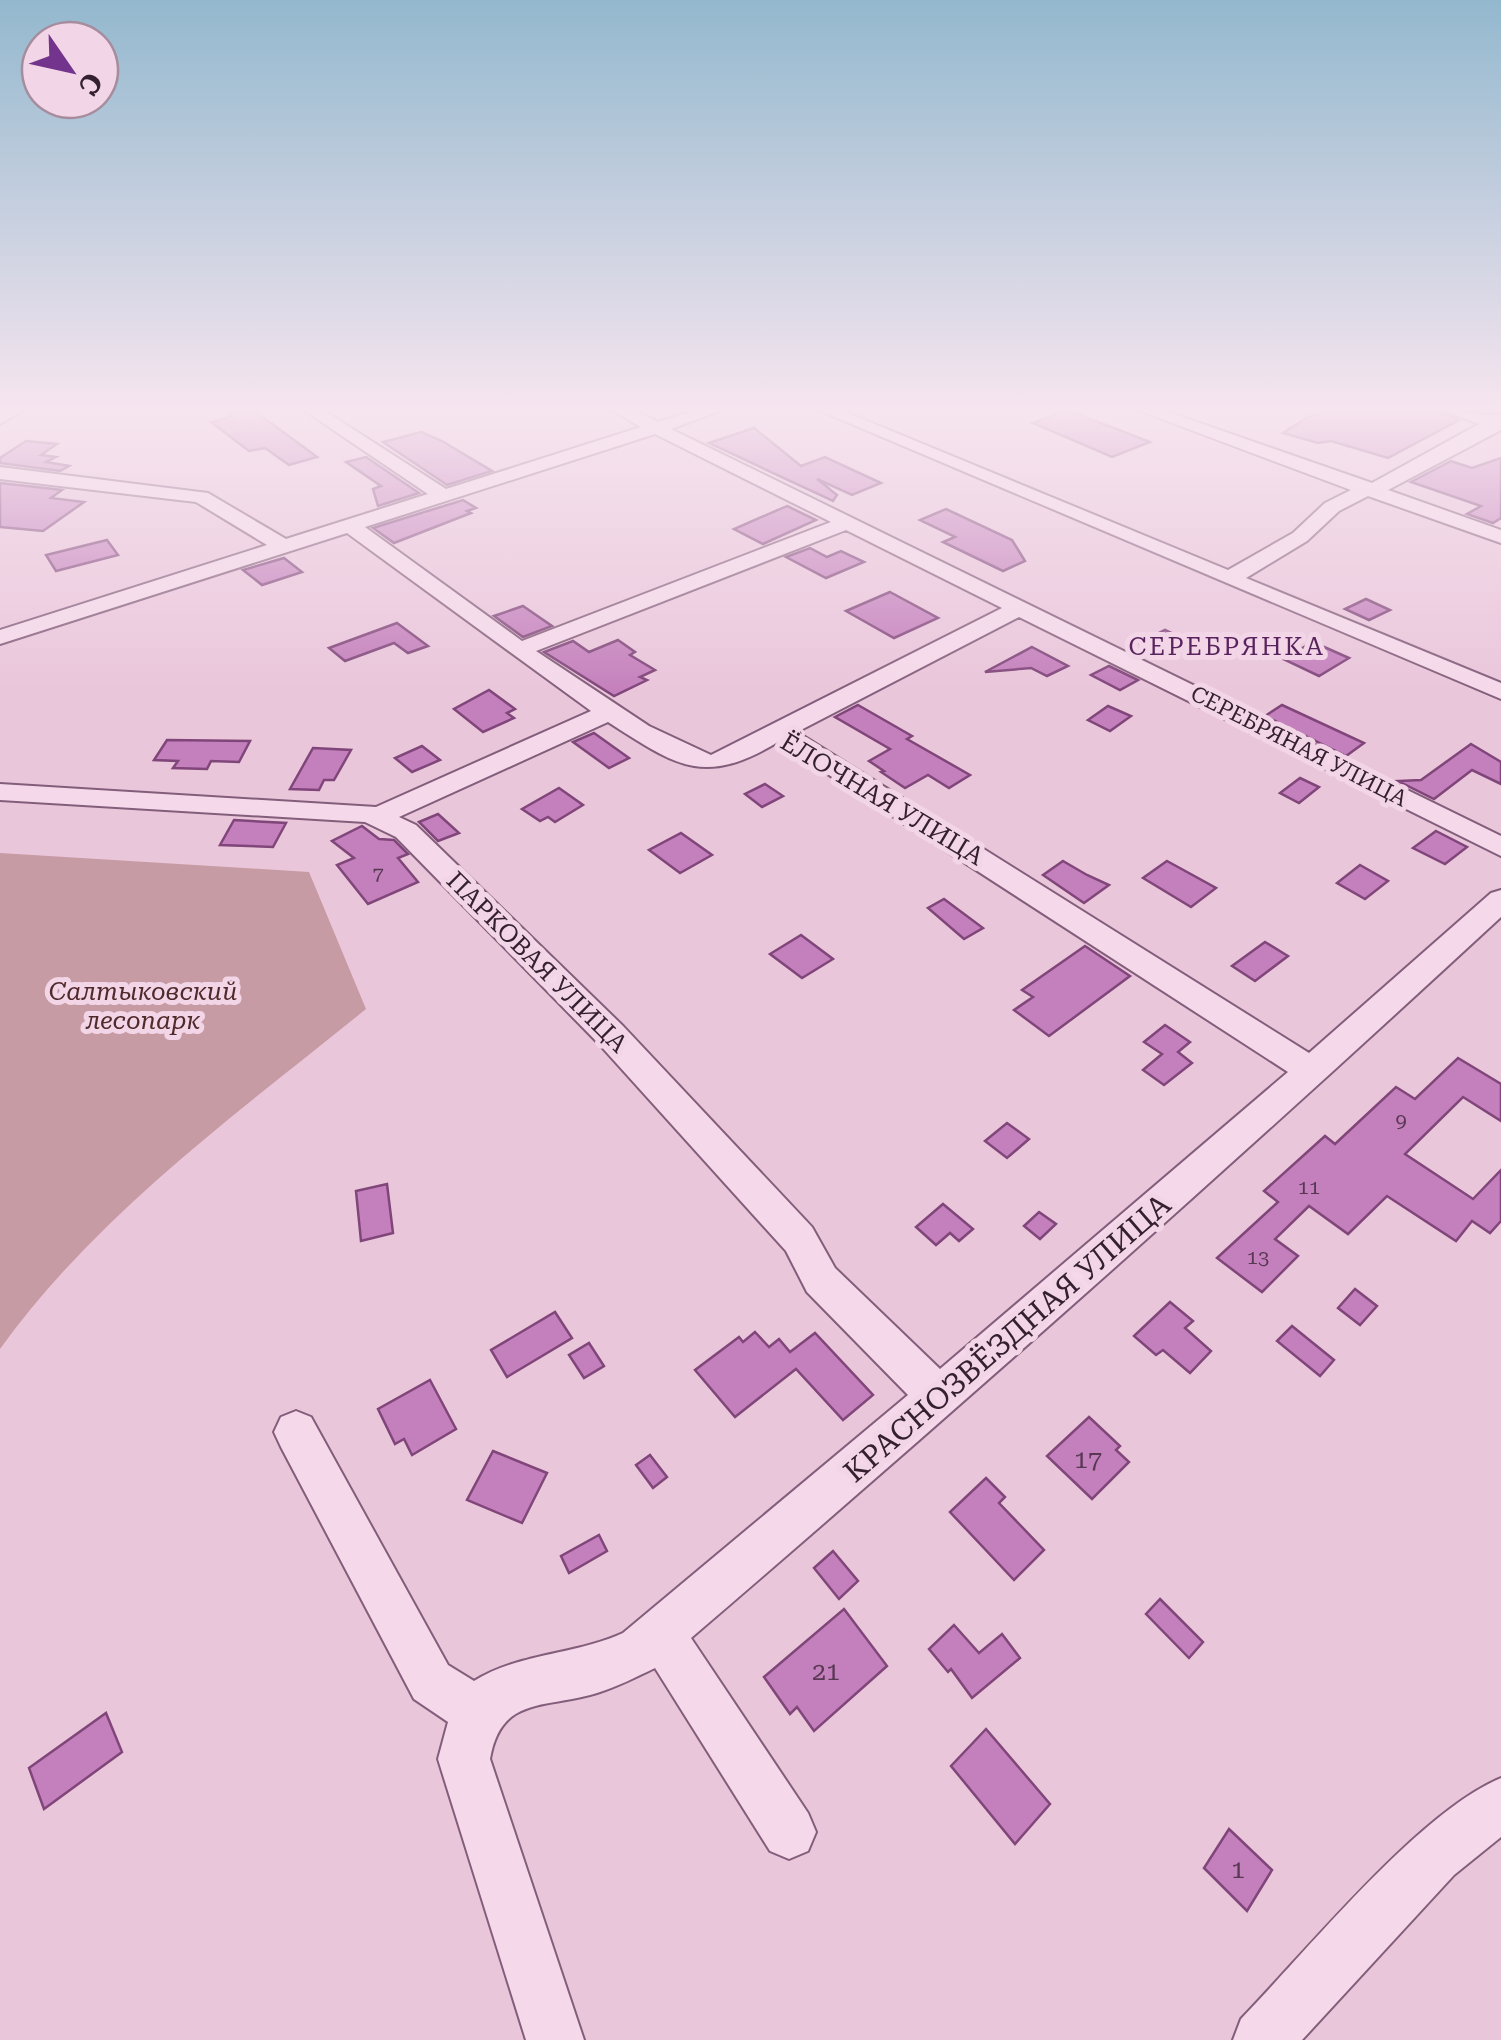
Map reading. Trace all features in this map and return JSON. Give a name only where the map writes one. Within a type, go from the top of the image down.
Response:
[{"type":"street","points":[[208,501],[284,547]]},
{"type":"street","points":[[0,637],[428,501]]},
{"type":"street","name":"СЕРЕБРЯНАЯ УЛИЦА","points":[[806,501],[1501,846]]},
{"type":"street","points":[[1048,501],[1501,692]]},
{"type":"street","points":[[1232,577],[1300,537],[1332,507],[1345,501]]},
{"type":"street","points":[[1404,501],[1501,537]]},
{"type":"street","points":[[522,648],[848,522]]},
{"type":"street","name":"ЁЛОЧНАЯ УЛИЦА","points":[[351,526],[610,712],[696,761],[715,763],[780,731],[1313,1072]]},
{"type":"street","points":[[780,731],[1021,607]]},
{"type":"street","points":[[377,817],[610,712]]},
{"type":"street","name":"ПАРКОВАЯ УЛИЦА","points":[[0,792],[218,802],[377,817],[406,831],[612,1035],[798,1239],[822,1280],[940,1398]]},
{"type":"street","name":"КРАСНОЗВЁЗДНАЯ УЛИЦА","points":[[476,1712],[505,1688],[596,1669],[640,1650],[940,1398],[1313,1072],[1501,900]]},
{"type":"street","points":[[296,1432],[430,1682],[476,1712],[464,1759],[556,2040]]},
{"type":"street","points":[[660,1632],[789,1832]]},
{"type":"street","points":[[1262,2040],[1435,1856],[1501,1804]]},
{"type":"green space","name":"Салтыковский лесопарк","points":[[0,853],[309,872],[366,1009],[171,1167],[80,1254],[0,1349]]},
{"type":"building","points":[[0,501],[84,502],[43,531],[0,527]]},
{"type":"building","points":[[459,501],[476,508],[394,543],[373,528]]},
{"type":"building","points":[[1467,501],[1501,501],[1501,518],[1493,523],[1467,514],[1481,506]]},
{"type":"building","points":[[787,506],[816,520],[763,544],[734,529]]},
{"type":"building","points":[[946,509],[1012,540],[1025,561],[1003,571],[943,542],[955,537],[920,520]]},
{"type":"building","points":[[107,540],[118,555],[56,571],[46,555]]},
{"type":"building","points":[[810,548],[827,557],[841,551],[864,562],[826,578],[786,557]]},
{"type":"building","points":[[284,558],[302,572],[262,585],[243,570]]},
{"type":"building","points":[[890,592],[938,618],[894,638],[846,611]]},
{"type":"building","points":[[1366,599],[1390,610],[1369,620],[1345,609]]},
{"type":"building","points":[[523,606],[552,626],[523,637],[494,616]]},
{"type":"building","points":[[397,623],[428,646],[408,653],[394,643],[345,661],[329,648]]},
{"type":"building","points":[[1165,630],[1188,641],[1162,655],[1139,643]]},
{"type":"building","points":[[618,640],[635,652],[630,655],[655,670],[640,677],[647,680],[614,696],[544,652],[573,641],[589,652]]},
{"type":"building","points":[[1313,642],[1349,658],[1319,676],[1283,659]]},
{"type":"building","points":[[1032,647],[1068,666],[1047,676],[1031,668],[985,672]]},
{"type":"building","points":[[1109,666],[1138,680],[1120,690],[1091,675]]},
{"type":"building","points":[[489,690],[515,709],[507,713],[514,718],[483,732],[454,709]]},
{"type":"building","points":[[858,705],[970,775],[949,788],[928,775],[905,788],[869,761],[890,749],[835,717]]},
{"type":"building","points":[[1282,705],[1364,743],[1346,756],[1265,716]]},
{"type":"building","points":[[1108,706],[1131,716],[1110,731],[1088,720]]},
{"type":"building","points":[[594,733],[629,758],[609,768],[573,742]]},
{"type":"building","points":[[167,740],[250,741],[239,762],[211,761],[207,769],[173,768],[178,761],[154,760]]},
{"type":"building","points":[[1471,744],[1501,762],[1501,784],[1472,770],[1434,799],[1398,781],[1421,780]]},
{"type":"building","points":[[422,746],[440,760],[412,772],[395,758]]},
{"type":"building","points":[[313,748],[351,750],[334,780],[324,780],[319,790],[290,789]]},
{"type":"building","points":[[1300,778],[1319,787],[1299,803],[1280,793]]},
{"type":"building","points":[[765,784],[783,796],[762,807],[745,794]]},
{"type":"building","points":[[559,788],[583,805],[555,822],[548,817],[540,821],[522,809]]},
{"type":"building","points":[[438,814],[459,833],[438,841],[419,822]]},
{"type":"building","points":[[234,820],[286,823],[273,847],[220,845]]},
{"type":"building","points":[[362,826],[379,839],[394,840],[408,854],[398,858],[418,882],[368,904],[337,865],[354,858],[332,841]]},
{"type":"building","points":[[1436,831],[1467,847],[1445,864],[1413,848]]},
{"type":"building","points":[[681,833],[712,855],[680,873],[649,850]]},
{"type":"building","points":[[1063,861],[1109,885],[1084,903],[1043,875]]},
{"type":"building","points":[[1167,861],[1216,888],[1191,907],[1143,878]]},
{"type":"building","points":[[1360,865],[1388,881],[1365,899],[1337,883]]},
{"type":"building","points":[[944,899],[983,928],[964,939],[928,908]]},
{"type":"building","points":[[801,935],[833,959],[802,978],[770,954]]},
{"type":"building","points":[[1265,942],[1288,956],[1255,981],[1232,966]]},
{"type":"building","points":[[1085,946],[1130,976],[1049,1036],[1014,1010],[1033,997],[1022,990]]},
{"type":"building","points":[[1165,1025],[1190,1042],[1178,1052],[1192,1063],[1164,1085],[1143,1070],[1162,1054],[1144,1042]]},
{"type":"building","points":[[1458,1058],[1501,1084],[1501,1121],[1463,1097],[1405,1154],[1473,1199],[1501,1170],[1501,1221],[1490,1233],[1472,1221],[1456,1241],[1387,1196],[1348,1234],[1309,1206],[1275,1239],[1298,1256],[1262,1292],[1217,1258],[1278,1202],[1264,1191],[1325,1136],[1335,1144],[1396,1087],[1415,1099]]},
{"type":"building","points":[[1007,1123],[1029,1139],[1007,1158],[985,1141]]},
{"type":"building","points":[[387,1184],[393,1233],[361,1241],[356,1191]]},
{"type":"building","points":[[943,1204],[973,1229],[959,1241],[950,1233],[936,1245],[916,1227]]},
{"type":"building","points":[[1039,1212],[1056,1224],[1040,1239],[1024,1226]]},
{"type":"building","points":[[1355,1289],[1377,1306],[1360,1325],[1338,1308]]},
{"type":"building","points":[[1170,1302],[1193,1321],[1185,1328],[1211,1351],[1190,1373],[1163,1350],[1156,1355],[1134,1336]]},
{"type":"building","points":[[555,1312],[572,1338],[507,1377],[491,1350]]},
{"type":"building","points":[[1292,1326],[1334,1360],[1320,1376],[1277,1341]]},
{"type":"building","points":[[755,1332],[769,1347],[779,1339],[790,1352],[815,1333],[873,1395],[843,1420],[796,1369],[735,1417],[695,1370],[739,1337],[743,1342]]},
{"type":"building","points":[[589,1343],[604,1366],[584,1378],[569,1355]]},
{"type":"building","points":[[430,1380],[456,1429],[412,1455],[404,1439],[395,1444],[378,1409]]},
{"type":"building","points":[[1089,1417],[1120,1446],[1116,1450],[1129,1462],[1092,1499],[1047,1456]]},
{"type":"building","points":[[493,1451],[547,1473],[522,1523],[467,1500]]},
{"type":"building","points":[[650,1455],[667,1477],[653,1488],[636,1465]]},
{"type":"building","points":[[986,1478],[1005,1497],[999,1503],[1044,1550],[1014,1580],[950,1512]]},
{"type":"building","points":[[599,1535],[607,1551],[569,1573],[561,1556]]},
{"type":"building","points":[[833,1551],[858,1581],[839,1599],[814,1568]]},
{"type":"building","points":[[1160,1599],[1203,1642],[1189,1658],[1146,1614]]},
{"type":"building","points":[[844,1609],[887,1666],[814,1731],[797,1707],[790,1714],[764,1677]]},
{"type":"building","points":[[954,1625],[979,1653],[1002,1634],[1020,1658],[972,1698],[951,1669],[948,1672],[929,1649]]},
{"type":"building","points":[[106,1713],[122,1752],[44,1809],[29,1768]]},
{"type":"building","points":[[986,1729],[1050,1804],[1015,1844],[951,1766]]},
{"type":"building","points":[[1229,1829],[1272,1870],[1247,1911],[1204,1868]]},
{"type":"district","name":"СЕРЕБРЯНКА","points":[[1227,646]]}]
